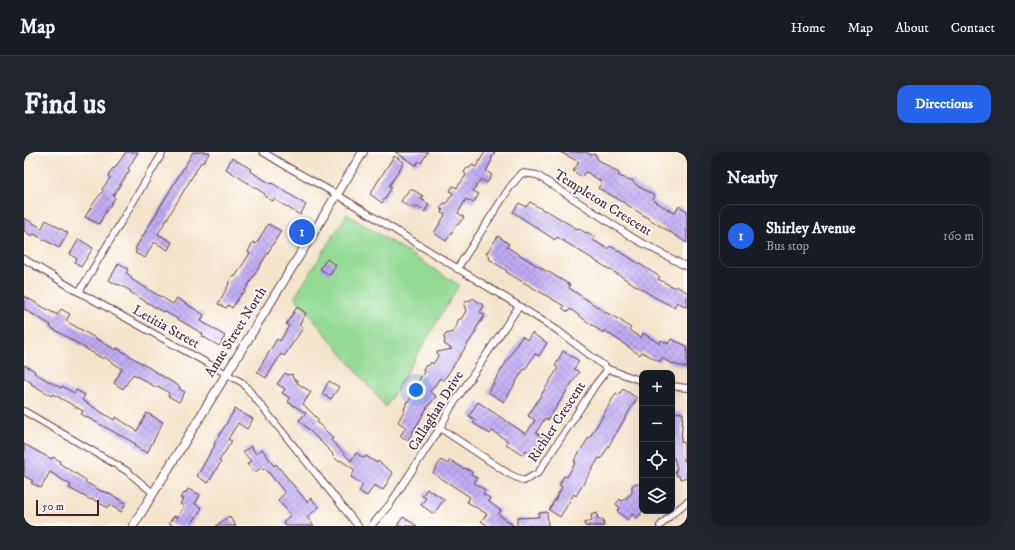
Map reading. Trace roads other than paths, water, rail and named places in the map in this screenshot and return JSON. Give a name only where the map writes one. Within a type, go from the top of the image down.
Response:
[{"type":"street","points":[[79,292],[163,152]]},
{"type":"street","points":[[263,152],[336,194],[519,306],[557,330],[608,369],[639,380]]},
{"type":"street","name":"Anne Street North","points":[[133,526],[363,152]]},
{"type":"street","name":"Templeton Crescent","points":[[457,269],[510,187],[522,173],[537,175],[635,239],[687,267]]},
{"type":"street","name":"Letitia Street","points":[[24,259],[79,292],[244,383],[358,526]]},
{"type":"street","name":"Callaghan Drive","points":[[371,526],[390,504],[440,428],[450,409],[519,306]]},
{"type":"street","name":"Richler Crescent","points":[[440,428],[509,474],[524,481],[538,474],[596,384],[608,369]]},
{"type":"street","points":[[675,386],[687,388]]},
{"type":"street","points":[[24,411],[127,471],[153,493]]},
{"type":"street","points":[[660,526],[687,502]]},
{"type":"place","name":"Shirley Avenue","points":[[302,232]]}]
